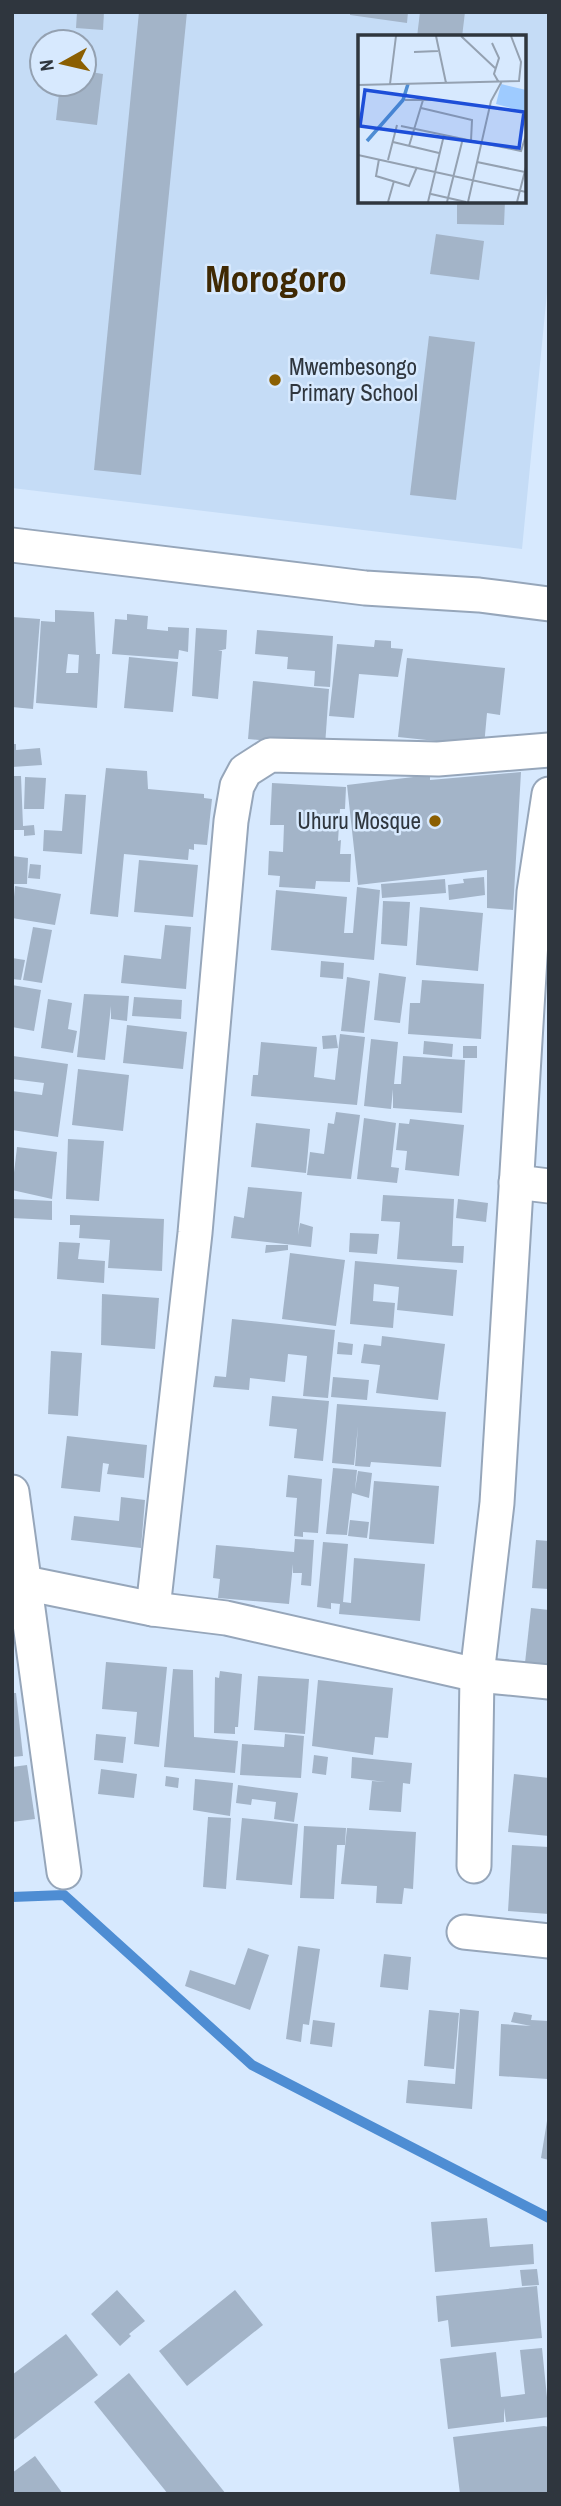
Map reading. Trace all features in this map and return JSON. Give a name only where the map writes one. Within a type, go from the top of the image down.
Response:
[{"type":"street","points":[[12,545],[365,588],[480,595],[549,604]]},
{"type":"street","points":[[153,1609],[195,1233],[231,821],[237,786],[245,771],[270,755],[438,759],[549,750]]},
{"type":"street","points":[[474,1866],[477,1675],[497,1503],[516,1182],[549,794]]},
{"type":"street","points":[[516,1182],[549,1186]]},
{"type":"street","points":[[12,1492],[64,1872]]},
{"type":"street","points":[[25,1583],[153,1609],[226,1618],[477,1675],[549,1682]]},
{"type":"street","points":[[464,1932],[549,1941]]},
{"type":"shaded area","name":"Mwembesongo Primary School","points":[[12,12],[549,12],[549,272],[522,549],[12,488]]},
{"type":"building","points":[[77,12],[104,12],[103,30],[76,28]]},
{"type":"building","points":[[139,12],[187,12],[141,475],[94,470]]},
{"type":"building","points":[[350,12],[408,12],[407,23],[350,15]]},
{"type":"building","points":[[420,12],[465,12],[462,35],[417,35]]},
{"type":"building","points":[[98,73],[103,74],[97,125],[56,120],[58,98],[98,98]]},
{"type":"building","points":[[457,203],[505,203],[504,225],[457,224]]},
{"type":"building","points":[[436,234],[484,241],[479,280],[430,274]]},
{"type":"building","points":[[429,336],[475,342],[456,500],[410,495]]},
{"type":"building","points":[[55,610],[94,612],[96,654],[100,654],[97,708],[36,703],[41,621],[55,622]],"holes":[[[68,654],[79,655],[78,673],[66,673]]]},
{"type":"building","points":[[127,614],[148,616],[147,629],[168,631],[168,627],[189,628],[188,652],[179,650],[178,659],[112,654],[115,619],[127,620]]},
{"type":"building","points":[[12,617],[40,619],[33,709],[12,707]]},
{"type":"building","points":[[196,628],[227,630],[226,649],[218,651],[222,651],[218,699],[192,696]]},
{"type":"building","points":[[257,630],[333,636],[330,687],[314,686],[315,671],[287,669],[288,657],[255,654]]},
{"type":"building","points":[[375,640],[391,641],[391,648],[403,649],[398,677],[359,674],[354,718],[329,716],[337,644],[374,647]]},
{"type":"building","points":[[129,657],[178,662],[173,712],[124,708]]},
{"type":"building","points":[[407,658],[505,668],[500,715],[487,713],[484,746],[398,737]]},
{"type":"building","points":[[253,681],[329,689],[325,746],[248,739]]},
{"type":"building","points":[[12,744],[16,744],[16,750],[40,748],[42,765],[12,767]]},
{"type":"building","points":[[106,768],[147,771],[148,789],[204,794],[204,798],[212,799],[207,845],[194,844],[194,850],[189,849],[188,860],[124,854],[118,917],[90,914]]},
{"type":"building","points":[[521,772],[513,910],[487,908],[487,870],[358,885],[347,785],[430,775],[430,780]]},
{"type":"building","points":[[12,776],[21,776],[23,826],[34,825],[35,835],[24,836],[24,830],[12,830]]},
{"type":"building","points":[[25,777],[46,778],[44,809],[24,809]]},
{"type":"building","points":[[272,783],[346,787],[345,809],[340,809],[338,841],[341,840],[340,854],[351,854],[350,882],[316,881],[315,889],[279,887],[280,876],[268,875],[269,851],[283,852],[284,825],[270,825]]},
{"type":"building","points":[[65,794],[86,795],[82,854],[43,851],[44,830],[62,831]]},
{"type":"building","points":[[12,856],[28,858],[27,884],[12,884]]},
{"type":"building","points":[[139,860],[198,865],[193,917],[134,912]]},
{"type":"building","points":[[30,864],[41,865],[40,879],[28,878]]},
{"type":"building","points":[[484,877],[485,895],[449,900],[448,885],[464,883],[463,879]]},
{"type":"building","points":[[445,879],[446,893],[382,898],[381,884]]},
{"type":"building","points":[[15,886],[61,894],[55,925],[12,918]]},
{"type":"building","points":[[357,887],[380,890],[374,960],[271,950],[276,890],[347,897],[344,933],[353,933]]},
{"type":"building","points":[[383,901],[410,902],[407,946],[381,944]]},
{"type":"building","points":[[420,907],[483,913],[478,971],[416,965]]},
{"type":"building","points":[[165,925],[191,927],[186,989],[121,983],[124,955],[161,959]]},
{"type":"building","points":[[33,927],[52,930],[42,983],[23,980]]},
{"type":"building","points":[[12,958],[25,960],[21,980],[12,979]]},
{"type":"building","points":[[321,961],[344,963],[343,979],[320,977]]},
{"type":"building","points":[[379,973],[406,977],[400,1023],[374,1020]]},
{"type":"building","points":[[347,977],[370,981],[364,1033],[341,1031]]},
{"type":"building","points":[[422,980],[484,984],[481,1039],[408,1034],[410,1003],[420,1003]]},
{"type":"building","points":[[12,985],[41,990],[34,1031],[12,1027]]},
{"type":"building","points":[[84,994],[129,996],[127,1021],[111,1019],[111,1006],[105,1060],[77,1057]]},
{"type":"building","points":[[134,997],[182,1000],[181,1019],[132,1016]]},
{"type":"building","points":[[48,999],[72,1003],[68,1029],[77,1031],[73,1053],[41,1048]]},
{"type":"building","points":[[127,1025],[187,1032],[183,1069],[123,1063]]},
{"type":"building","points":[[340,1034],[365,1037],[357,1105],[251,1096],[253,1075],[258,1075],[261,1042],[317,1047],[314,1077],[335,1080]]},
{"type":"building","points":[[336,1035],[338,1048],[323,1049],[322,1036]]},
{"type":"building","points":[[371,1039],[398,1042],[394,1084],[401,1084],[403,1056],[465,1060],[462,1113],[393,1108],[393,1089],[391,1109],[364,1106]]},
{"type":"building","points":[[424,1041],[453,1044],[452,1057],[423,1054]]},
{"type":"building","points":[[463,1046],[477,1046],[477,1058],[463,1058]]},
{"type":"building","points":[[13,1056],[68,1064],[58,1137],[12,1130],[12,1091],[42,1095],[44,1083],[12,1079]]},
{"type":"building","points":[[78,1069],[129,1075],[123,1131],[72,1125]]},
{"type":"building","points":[[336,1112],[360,1115],[351,1179],[307,1175],[310,1152],[324,1154],[328,1123],[334,1124]]},
{"type":"building","points":[[364,1118],[396,1123],[391,1167],[399,1168],[397,1183],[357,1179]]},
{"type":"building","points":[[410,1119],[464,1125],[459,1176],[405,1170],[407,1151],[396,1150],[399,1123],[409,1124]]},
{"type":"building","points":[[256,1123],[310,1129],[306,1173],[251,1167]]},
{"type":"building","points":[[68,1139],[104,1141],[99,1201],[66,1199]]},
{"type":"building","points":[[17,1147],[57,1152],[52,1199],[12,1190]]},
{"type":"building","points":[[248,1187],[302,1192],[298,1235],[300,1223],[313,1227],[311,1247],[231,1238],[234,1216],[244,1218]]},
{"type":"building","points":[[383,1195],[454,1199],[452,1246],[464,1246],[463,1263],[397,1259],[400,1222],[381,1221]]},
{"type":"building","points":[[12,1199],[52,1201],[52,1220],[12,1218]]},
{"type":"building","points":[[458,1199],[488,1203],[486,1222],[456,1218]]},
{"type":"building","points":[[70,1215],[164,1219],[162,1271],[108,1268],[110,1240],[79,1238],[80,1225],[70,1225]]},
{"type":"building","points":[[350,1233],[379,1234],[377,1254],[349,1252]]},
{"type":"building","points":[[59,1242],[80,1243],[78,1259],[105,1261],[104,1283],[57,1279]]},
{"type":"building","points":[[266,1245],[288,1245],[288,1250],[265,1253]]},
{"type":"building","points":[[290,1253],[345,1260],[336,1326],[282,1319]]},
{"type":"building","points":[[355,1261],[457,1270],[453,1316],[397,1310],[399,1287],[374,1284],[373,1301],[395,1303],[393,1328],[350,1324]]},
{"type":"building","points":[[102,1294],[159,1298],[155,1349],[101,1345]]},
{"type":"building","points":[[232,1319],[335,1330],[328,1398],[303,1396],[307,1356],[288,1354],[285,1382],[250,1378],[249,1390],[213,1387],[215,1376],[226,1377]]},
{"type":"building","points":[[382,1336],[445,1344],[438,1400],[376,1393],[380,1365],[361,1363],[364,1344],[381,1346]]},
{"type":"building","points":[[338,1342],[353,1344],[352,1355],[337,1354]]},
{"type":"building","points":[[51,1351],[82,1353],[78,1416],[48,1414]]},
{"type":"building","points":[[333,1377],[369,1380],[367,1400],[331,1397]]},
{"type":"building","points":[[272,1396],[329,1401],[323,1461],[294,1458],[297,1429],[269,1426]]},
{"type":"building","points":[[337,1404],[446,1412],[441,1467],[371,1462],[370,1467],[355,1466],[358,1426],[354,1465],[332,1463]]},
{"type":"building","points":[[67,1436],[147,1445],[144,1478],[107,1474],[109,1464],[103,1463],[100,1492],[61,1488]]},
{"type":"building","points":[[333,1468],[357,1470],[355,1490],[358,1471],[372,1473],[369,1498],[352,1493],[347,1535],[326,1534]]},
{"type":"building","points":[[288,1475],[322,1479],[318,1533],[303,1532],[303,1537],[294,1536],[297,1498],[286,1497]]},
{"type":"building","points":[[374,1481],[439,1486],[434,1544],[369,1539]]},
{"type":"building","points":[[121,1497],[145,1500],[141,1548],[71,1540],[74,1516],[119,1521]]},
{"type":"building","points":[[350,1520],[369,1522],[367,1538],[348,1536]]},
{"type":"building","points":[[295,1539],[314,1540],[311,1586],[301,1585],[302,1573],[293,1573],[293,1564],[289,1604],[218,1598],[220,1579],[213,1578],[216,1545],[294,1552]]},
{"type":"building","points":[[536,1540],[549,1541],[549,1589],[532,1588]]},
{"type":"building","points":[[323,1542],[348,1544],[343,1602],[351,1603],[354,1558],[425,1564],[420,1621],[339,1614],[340,1604],[331,1603],[331,1609],[317,1607]]},
{"type":"building","points":[[531,1608],[549,1610],[549,1666],[525,1663]]},
{"type":"building","points":[[106,1662],[167,1667],[159,1747],[134,1744],[137,1712],[102,1709]]},
{"type":"building","points":[[173,1669],[193,1670],[194,1737],[238,1741],[235,1773],[164,1767]]},
{"type":"building","points":[[220,1671],[242,1674],[238,1727],[235,1727],[235,1734],[214,1733],[215,1677],[219,1678]]},
{"type":"building","points":[[258,1676],[309,1679],[305,1734],[254,1730]]},
{"type":"building","points":[[318,1680],[393,1688],[388,1738],[375,1737],[373,1755],[312,1746]]},
{"type":"building","points":[[12,1693],[16,1693],[23,1756],[12,1757]]},
{"type":"building","points":[[96,1734],[126,1737],[123,1763],[94,1760]]},
{"type":"building","points":[[285,1734],[304,1736],[301,1778],[240,1775],[242,1744],[284,1747]]},
{"type":"building","points":[[314,1755],[328,1757],[326,1775],[312,1773]]},
{"type":"building","points":[[352,1757],[412,1763],[410,1784],[403,1783],[401,1812],[369,1810],[372,1781],[386,1782],[351,1778]]},
{"type":"building","points":[[27,1765],[35,1819],[12,1822],[12,1767]]},
{"type":"building","points":[[101,1769],[137,1774],[134,1798],[98,1794]]},
{"type":"building","points":[[514,1774],[549,1778],[549,1836],[508,1832]]},
{"type":"building","points":[[166,1776],[179,1778],[178,1788],[165,1786]]},
{"type":"building","points":[[195,1779],[233,1783],[230,1816],[193,1810]]},
{"type":"building","points":[[238,1785],[298,1793],[294,1822],[274,1819],[276,1802],[252,1799],[251,1805],[236,1803]]},
{"type":"building","points":[[208,1817],[231,1818],[226,1889],[203,1887]]},
{"type":"building","points":[[242,1818],[298,1824],[292,1885],[236,1880]]},
{"type":"building","points":[[304,1826],[346,1828],[345,1845],[337,1845],[334,1899],[300,1898]]},
{"type":"building","points":[[347,1828],[416,1832],[413,1889],[404,1888],[402,1904],[376,1903],[377,1886],[341,1884]]},
{"type":"building","points":[[512,1845],[549,1847],[549,1914],[508,1911]]},
{"type":"building","points":[[298,1946],[320,1949],[309,2025],[303,2024],[301,2042],[286,2039]]},
{"type":"building","points":[[248,1948],[269,1955],[250,2010],[185,1986],[190,1970],[235,1985]]},
{"type":"building","points":[[384,1954],[411,1957],[408,1990],[380,1987]]},
{"type":"building","points":[[460,2009],[479,2011],[472,2109],[406,2103],[408,2080],[455,2084]]},
{"type":"building","points":[[429,2010],[459,2013],[454,2069],[424,2066]]},
{"type":"building","points":[[514,2012],[532,2015],[531,2020],[549,2021],[548,2079],[499,2076],[501,2024],[531,2026],[511,2022]]},
{"type":"building","points":[[313,2020],[335,2023],[332,2047],[310,2044]]},
{"type":"building","points":[[549,2121],[549,2160],[541,2158]]},
{"type":"building","points":[[487,2218],[490,2247],[533,2244],[534,2264],[435,2272],[431,2222]]},
{"type":"building","points":[[537,2269],[539,2285],[522,2286],[520,2270]]},
{"type":"building","points":[[537,2286],[542,2338],[451,2347],[448,2320],[438,2322],[436,2296]]},
{"type":"building","points":[[117,2290],[145,2321],[129,2334],[131,2336],[120,2346],[91,2314]]},
{"type":"building","points":[[235,2290],[263,2325],[187,2386],[159,2351]]},
{"type":"building","points":[[66,2334],[98,2375],[12,2441],[12,2375]]},
{"type":"building","points":[[542,2348],[549,2417],[506,2422],[504,2408],[504,2422],[448,2429],[440,2359],[496,2352],[501,2397],[525,2394],[520,2350]]},
{"type":"building","points":[[129,2373],[226,2494],[168,2494],[94,2402]]},
{"type":"building","points":[[549,2427],[549,2494],[460,2494],[453,2437]]},
{"type":"building","points":[[35,2456],[63,2494],[12,2494],[12,2473]]},
{"type":"waterway","points":[[12,1897],[64,1895],[252,2065],[549,2218]]},
{"type":"place","name":"Mwembesongo Primary School","points":[[275,380]]},
{"type":"place","name":"Uhuru Mosque","points":[[435,821]]},
{"type":"district","name":"Morogoro","points":[[276,279]]}]
